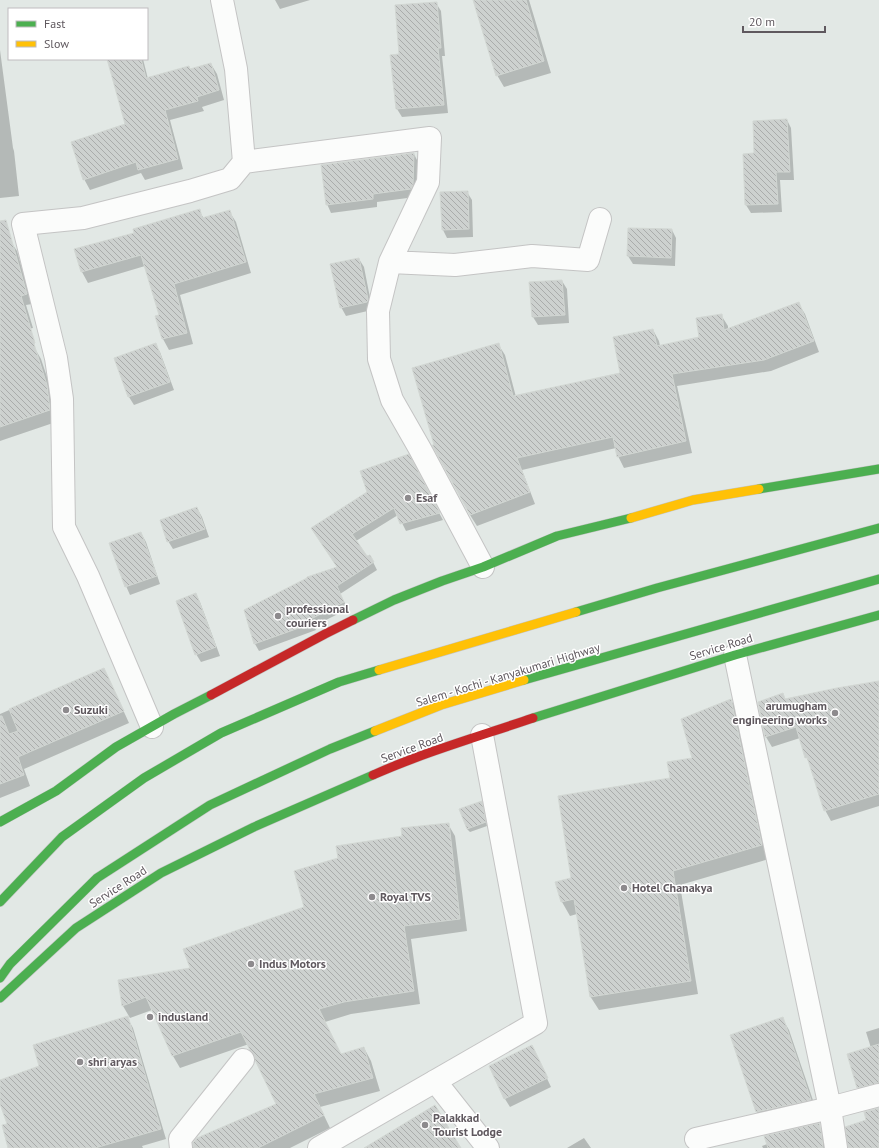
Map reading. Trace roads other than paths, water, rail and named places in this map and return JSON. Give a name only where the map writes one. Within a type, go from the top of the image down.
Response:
[{"type":"main road","points":[[0,822],[56,791],[116,747],[174,714],[325,634],[394,600],[483,567],[557,536],[630,518],[693,500],[879,469]]},
{"type":"main road","points":[[0,902],[62,837],[144,778],[221,733],[339,682],[657,588],[879,528]]},
{"type":"main road","name":"Salem - Kochi - Kanyakumari Highway","points":[[0,978],[10,964],[97,878],[210,805],[330,749],[441,705],[879,579]]},
{"type":"main road","name":"Service Road","points":[[0,998],[76,928],[161,873],[254,827],[391,767],[482,735],[618,691],[879,615]]},
{"type":"street","points":[[222,0],[236,69],[244,162]]},
{"type":"street","points":[[152,727],[88,576],[64,527],[62,399],[56,358],[23,224],[83,218],[190,191],[230,178],[244,162],[430,138],[428,182],[390,262],[378,311],[379,359],[392,400],[483,567]]},
{"type":"street","points":[[390,262],[455,265],[532,256],[588,260],[600,218]]},
{"type":"street","points":[[735,656],[830,1108],[836,1148]]},
{"type":"street","points":[[319,1148],[536,1023],[482,735]]},
{"type":"street","points":[[181,1148],[180,1139],[243,1060]]},
{"type":"street","points":[[435,1081],[488,1148]]},
{"type":"street","points":[[696,1139],[879,1095]]},
{"type":"place","name":"Esaf","points":[[408,498]]},
{"type":"place","name":"professional couriers","points":[[278,616]]},
{"type":"place","name":"Suzuki","points":[[66,710]]},
{"type":"place","name":"arumugham engineering works","points":[[835,713]]},
{"type":"place","name":"Hotel Chanakya","points":[[624,888]]},
{"type":"place","name":"Royal TVS","points":[[372,897]]},
{"type":"place","name":"Indus Motors","points":[[251,964]]},
{"type":"place","name":"indusland","points":[[150,1017]]},
{"type":"place","name":"shri aryas","points":[[80,1062]]},
{"type":"place","name":"Palakkad Tourist Lodge","points":[[425,1125]]}]
